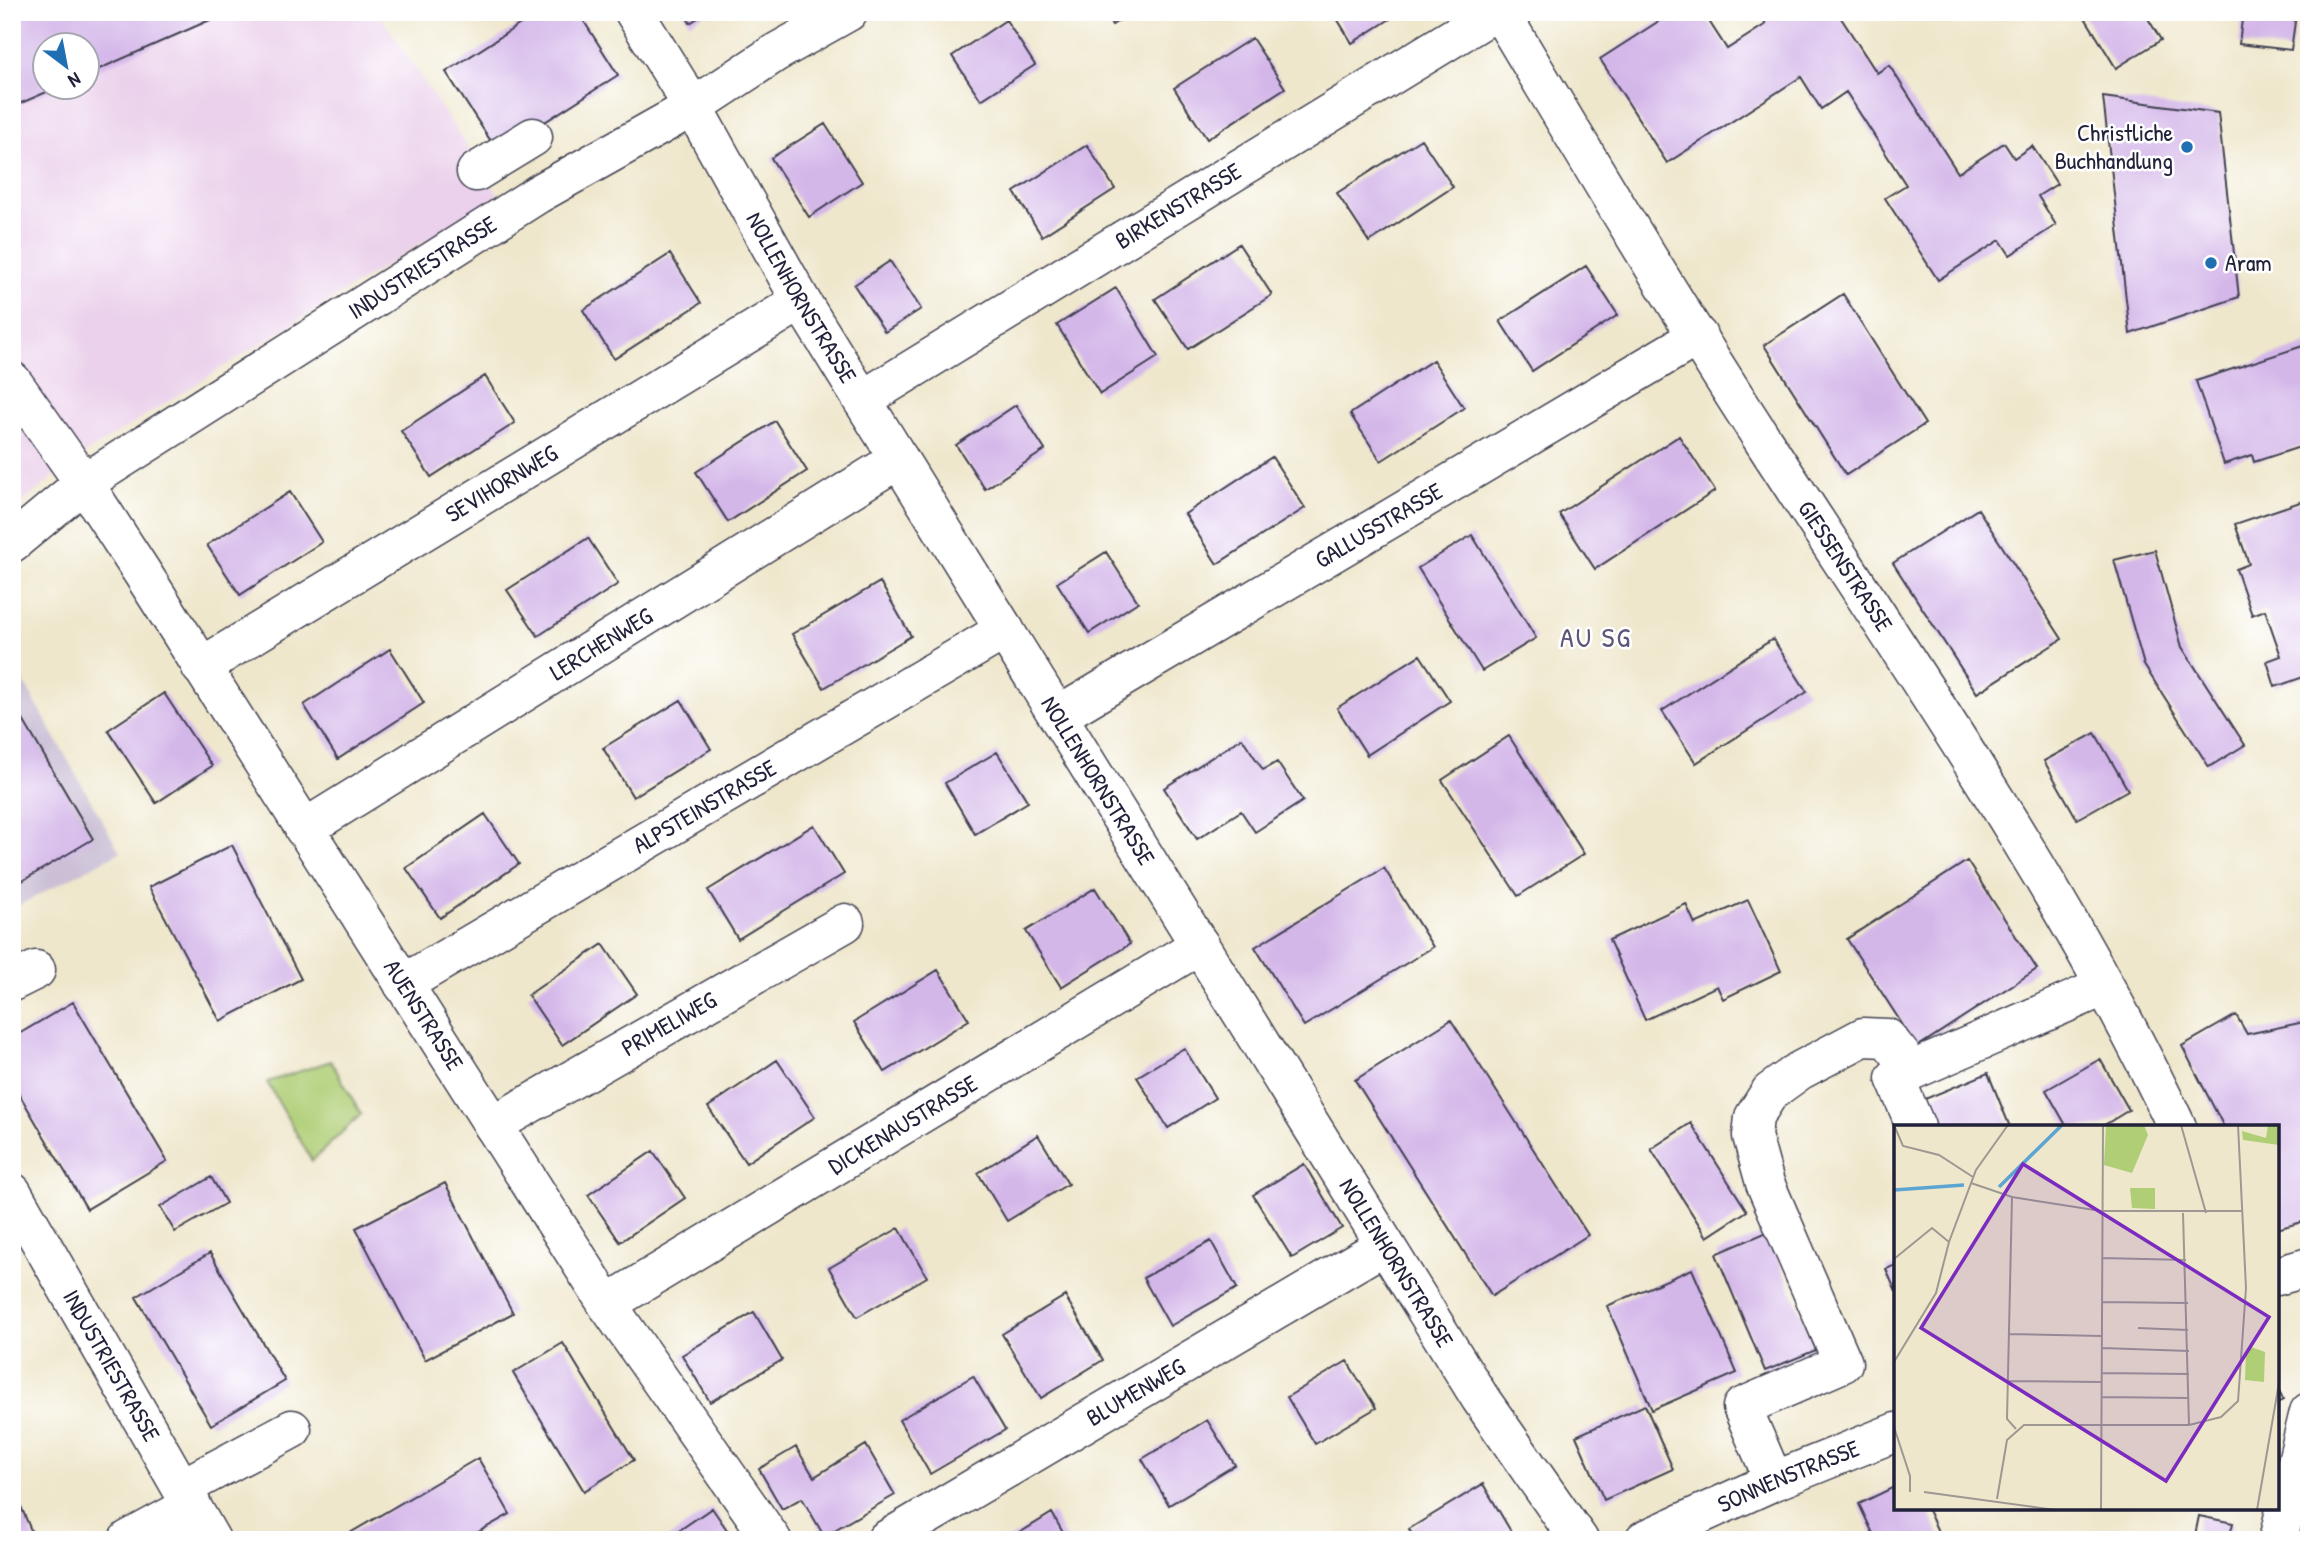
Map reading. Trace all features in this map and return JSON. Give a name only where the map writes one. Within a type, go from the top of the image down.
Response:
[{"type":"street","name":"NOLLENHORNSTRASSE","points":[[634,12],[693,107],[802,301],[862,400],[1480,1398],[1578,1540]]},
{"type":"street","name":"INDUSTRIESTRASSE","points":[[12,543],[84,483],[538,194],[693,107],[775,53],[849,12]]},
{"type":"street","name":"GIESSENSTRASSE","points":[[1498,12],[1698,336],[2037,866],[2150,1069],[2176,1125]]},
{"type":"street","name":"BIRKENSTRASSE","points":[[862,400],[1498,12]]},
{"type":"street","points":[[476,172],[533,137]]},
{"type":"street","name":"SEVIHORNWEG","points":[[201,667],[802,301]]},
{"type":"street","name":"GALLUSSTRASSE","points":[[1058,716],[1698,336]]},
{"type":"street","name":"AUENSTRASSE","points":[[12,381],[84,483],[607,1304],[772,1540]]},
{"type":"street","name":"LERCHENWEG","points":[[304,829],[899,459]]},
{"type":"street","name":"ALPSTEINSTRASSE","points":[[403,984],[1005,630]]},
{"type":"street","name":"PRIMELIWEG","points":[[493,1125],[845,923]]},
{"type":"street","name":"DICKENAUSTRASSE","points":[[607,1304],[1200,945]]},
{"type":"street","points":[[1915,1125],[1895,1078],[2104,987]]},
{"type":"street","points":[[1774,1481],[1742,1406],[1843,1363],[1765,1183],[1752,1136],[1754,1117],[1770,1092],[1799,1071],[1863,1037],[1887,1038],[1912,1069]]},
{"type":"street","name":"INDUSTRIESTRASSE","points":[[12,1192],[211,1540]]},
{"type":"street","name":"BLUMENWEG","points":[[886,1540],[1385,1245]]},
{"type":"street","points":[[2279,1275],[2309,1267]]},
{"type":"street","points":[[2278,1540],[2309,1412]]},
{"type":"street","points":[[128,1540],[187,1497],[292,1429]]},
{"type":"street","name":"SONNENSTRASSE","points":[[1644,1540],[1774,1481],[1894,1433]]},
{"type":"shaded area","points":[[12,12],[378,12],[499,195],[68,464],[12,512]]},
{"type":"shaded area","points":[[12,661],[120,852],[12,909]]},
{"type":"green space","points":[[331,1061],[361,1114],[312,1161],[267,1082]]},
{"type":"building","points":[[12,12],[228,12],[102,68],[102,32],[32,32],[32,98],[12,107]]},
{"type":"building","points":[[539,12],[578,12],[618,75],[498,152],[446,72]]},
{"type":"building","points":[[684,12],[707,12],[690,23]]},
{"type":"building","points":[[1104,12],[1132,12],[1112,25]]},
{"type":"building","points":[[1333,12],[1393,12],[1395,16],[1352,43]]},
{"type":"building","points":[[1673,12],[1703,12],[1727,49],[1766,24],[1759,12],[1837,12],[1877,73],[1889,65],[1958,173],[2004,143],[2014,158],[2032,146],[2057,184],[2038,196],[2056,225],[2010,255],[2000,240],[1938,280],[1885,198],[1906,185],[1846,92],[1821,109],[1801,77],[1667,163],[1600,59]]},
{"type":"building","points":[[2090,12],[2144,12],[2161,40],[2116,68],[2084,16]]},
{"type":"building","points":[[2243,12],[2296,15],[2291,50],[2239,44]]},
{"type":"building","points":[[1006,20],[1035,65],[981,100],[952,56]]},
{"type":"building","points":[[1252,38],[1285,88],[1207,139],[1174,88]]},
{"type":"building","points":[[2103,97],[2218,113],[2239,297],[2130,334]]},
{"type":"building","points":[[825,124],[862,182],[809,217],[771,158]]},
{"type":"building","points":[[1421,139],[1453,187],[1369,242],[1337,193]]},
{"type":"building","points":[[1087,145],[1115,189],[1042,236],[1014,192]]},
{"type":"building","points":[[1239,244],[1272,295],[1188,349],[1155,299]]},
{"type":"building","points":[[670,254],[701,303],[614,359],[583,310]]},
{"type":"building","points":[[890,261],[921,309],[885,332],[854,285]]},
{"type":"building","points":[[1586,266],[1618,315],[1532,371],[1500,321]]},
{"type":"building","points":[[1116,288],[1158,357],[1100,394],[1057,325]]},
{"type":"building","points":[[1843,294],[1925,424],[1846,475],[1764,345]]},
{"type":"building","points":[[2309,344],[2309,444],[2254,462],[2252,455],[2224,464],[2196,381]]},
{"type":"building","points":[[1433,360],[1464,408],[1381,461],[1350,414]]},
{"type":"building","points":[[485,376],[515,423],[431,477],[401,431]]},
{"type":"building","points":[[1016,405],[1045,450],[985,489],[956,445]]},
{"type":"building","points":[[775,421],[807,471],[728,522],[696,472]]},
{"type":"building","points":[[1679,436],[1715,491],[1595,569],[1559,514]]},
{"type":"building","points":[[1272,457],[1305,508],[1217,564],[1185,514]]},
{"type":"building","points":[[290,492],[322,542],[240,595],[207,545]]},
{"type":"building","points":[[2309,499],[2309,675],[2275,687],[2267,661],[2281,656],[2265,610],[2252,615],[2236,569],[2249,564],[2235,524]]},
{"type":"building","points":[[1978,509],[2062,639],[1977,693],[1893,563]]},
{"type":"building","points":[[1472,535],[1536,638],[1482,671],[1418,568]]},
{"type":"building","points":[[588,538],[618,584],[538,636],[507,590]]},
{"type":"building","points":[[2155,550],[2182,647],[2245,745],[2209,767],[2144,665],[2114,560]]},
{"type":"building","points":[[1106,552],[1138,602],[1089,633],[1057,583]]},
{"type":"building","points":[[880,582],[911,636],[824,688],[792,634]]},
{"type":"building","points":[[1773,639],[1807,692],[1696,763],[1662,711]]},
{"type":"building","points":[[390,649],[424,703],[338,759],[304,705]]},
{"type":"building","points":[[1420,655],[1450,701],[1367,755],[1337,708]]},
{"type":"building","points":[[164,693],[212,766],[156,803],[108,730]]},
{"type":"building","points":[[681,700],[711,749],[633,797],[603,748]]},
{"type":"building","points":[[12,701],[93,839],[12,887]]},
{"type":"building","points":[[2095,733],[2128,790],[2077,819],[2044,761]]},
{"type":"building","points":[[1509,736],[1584,854],[1518,896],[1442,780]]},
{"type":"building","points":[[1242,738],[1263,770],[1277,762],[1303,801],[1255,832],[1241,811],[1197,839],[1164,788]]},
{"type":"building","points":[[997,752],[1028,802],[975,834],[945,783]]},
{"type":"building","points":[[485,814],[519,864],[440,918],[406,868]]},
{"type":"building","points":[[814,825],[844,874],[738,939],[708,890]]},
{"type":"building","points":[[232,845],[301,979],[220,1021],[149,887]]},
{"type":"building","points":[[1967,861],[2037,969],[1917,1047],[1847,939]]},
{"type":"building","points":[[1384,868],[1433,947],[1304,1026],[1255,947]]},
{"type":"building","points":[[1095,888],[1130,944],[1061,987],[1026,931]]},
{"type":"building","points":[[1748,900],[1781,971],[1723,999],[1717,986],[1645,1020],[1609,940],[1686,904],[1695,924]]},
{"type":"building","points":[[603,944],[637,994],[562,1045],[528,995]]},
{"type":"building","points":[[938,970],[969,1020],[885,1072],[854,1022]]},
{"type":"building","points":[[73,1002],[167,1161],[87,1209],[12,1082],[12,1038]]},
{"type":"building","points":[[2236,1015],[2247,1034],[2309,1021],[2309,1220],[2279,1228],[2279,1125],[2223,1125],[2182,1046]]},
{"type":"building","points":[[1451,1020],[1588,1235],[1492,1296],[1355,1080]]},
{"type":"building","points":[[1184,1048],[1215,1098],[1168,1128],[1137,1077]]},
{"type":"building","points":[[2100,1059],[2129,1110],[2104,1125],[2066,1125],[2046,1090]]},
{"type":"building","points":[[777,1060],[815,1117],[746,1163],[708,1107]]},
{"type":"building","points":[[1988,1073],[2009,1125],[1930,1125],[1920,1101]]},
{"type":"building","points":[[1691,1123],[1747,1211],[1707,1237],[1651,1149]]},
{"type":"building","points":[[1038,1135],[1068,1184],[1007,1221],[978,1173]]},
{"type":"building","points":[[653,1151],[685,1198],[620,1242],[588,1195]]},
{"type":"building","points":[[1304,1164],[1342,1228],[1292,1258],[1253,1195]]},
{"type":"building","points":[[211,1177],[226,1203],[175,1232],[160,1207]]},
{"type":"building","points":[[445,1183],[513,1313],[425,1360],[356,1228]]},
{"type":"building","points":[[899,1228],[927,1277],[857,1317],[829,1268]]},
{"type":"building","points":[[1767,1232],[1816,1350],[1765,1371],[1716,1254]]},
{"type":"building","points":[[1211,1241],[1237,1288],[1170,1326],[1143,1278]]},
{"type":"building","points":[[210,1253],[285,1381],[211,1425],[136,1297]]},
{"type":"building","points":[[1894,1266],[1894,1287],[1886,1269]]},
{"type":"building","points":[[1692,1269],[1737,1373],[1652,1410],[1607,1306]]},
{"type":"building","points":[[1065,1296],[1103,1360],[1041,1398],[1002,1334]]},
{"type":"building","points":[[754,1312],[782,1360],[710,1402],[682,1355]]},
{"type":"building","points":[[563,1343],[634,1460],[584,1491],[513,1373]]},
{"type":"building","points":[[1347,1361],[1376,1408],[1315,1444],[1287,1397]]},
{"type":"building","points":[[973,1376],[1005,1430],[930,1474],[899,1420]]},
{"type":"building","points":[[1645,1405],[1673,1469],[1604,1500],[1576,1436]]},
{"type":"building","points":[[1207,1420],[1235,1465],[1169,1505],[1142,1459]]},
{"type":"building","points":[[866,1445],[895,1495],[824,1536],[802,1498],[782,1509],[759,1469],[796,1447],[814,1477]]},
{"type":"building","points":[[478,1458],[510,1514],[464,1540],[338,1540]]},
{"type":"building","points":[[1483,1484],[1516,1540],[1415,1540],[1409,1529]]},
{"type":"building","points":[[12,1485],[35,1540],[12,1540]]},
{"type":"building","points":[[1894,1487],[1894,1510],[1928,1510],[1942,1540],[1876,1540],[1859,1504]]},
{"type":"building","points":[[712,1508],[734,1540],[665,1540]]},
{"type":"building","points":[[1052,1513],[1067,1540],[1008,1540]]},
{"type":"building","points":[[2199,1516],[2233,1523],[2229,1540],[2194,1540]]},
{"type":"place","name":"Christliche Buchhandlung","points":[[2187,147]]},
{"type":"place","name":"Aram","points":[[2211,263]]},
{"type":"district","name":"AU SG","points":[[1596,637]]}]
